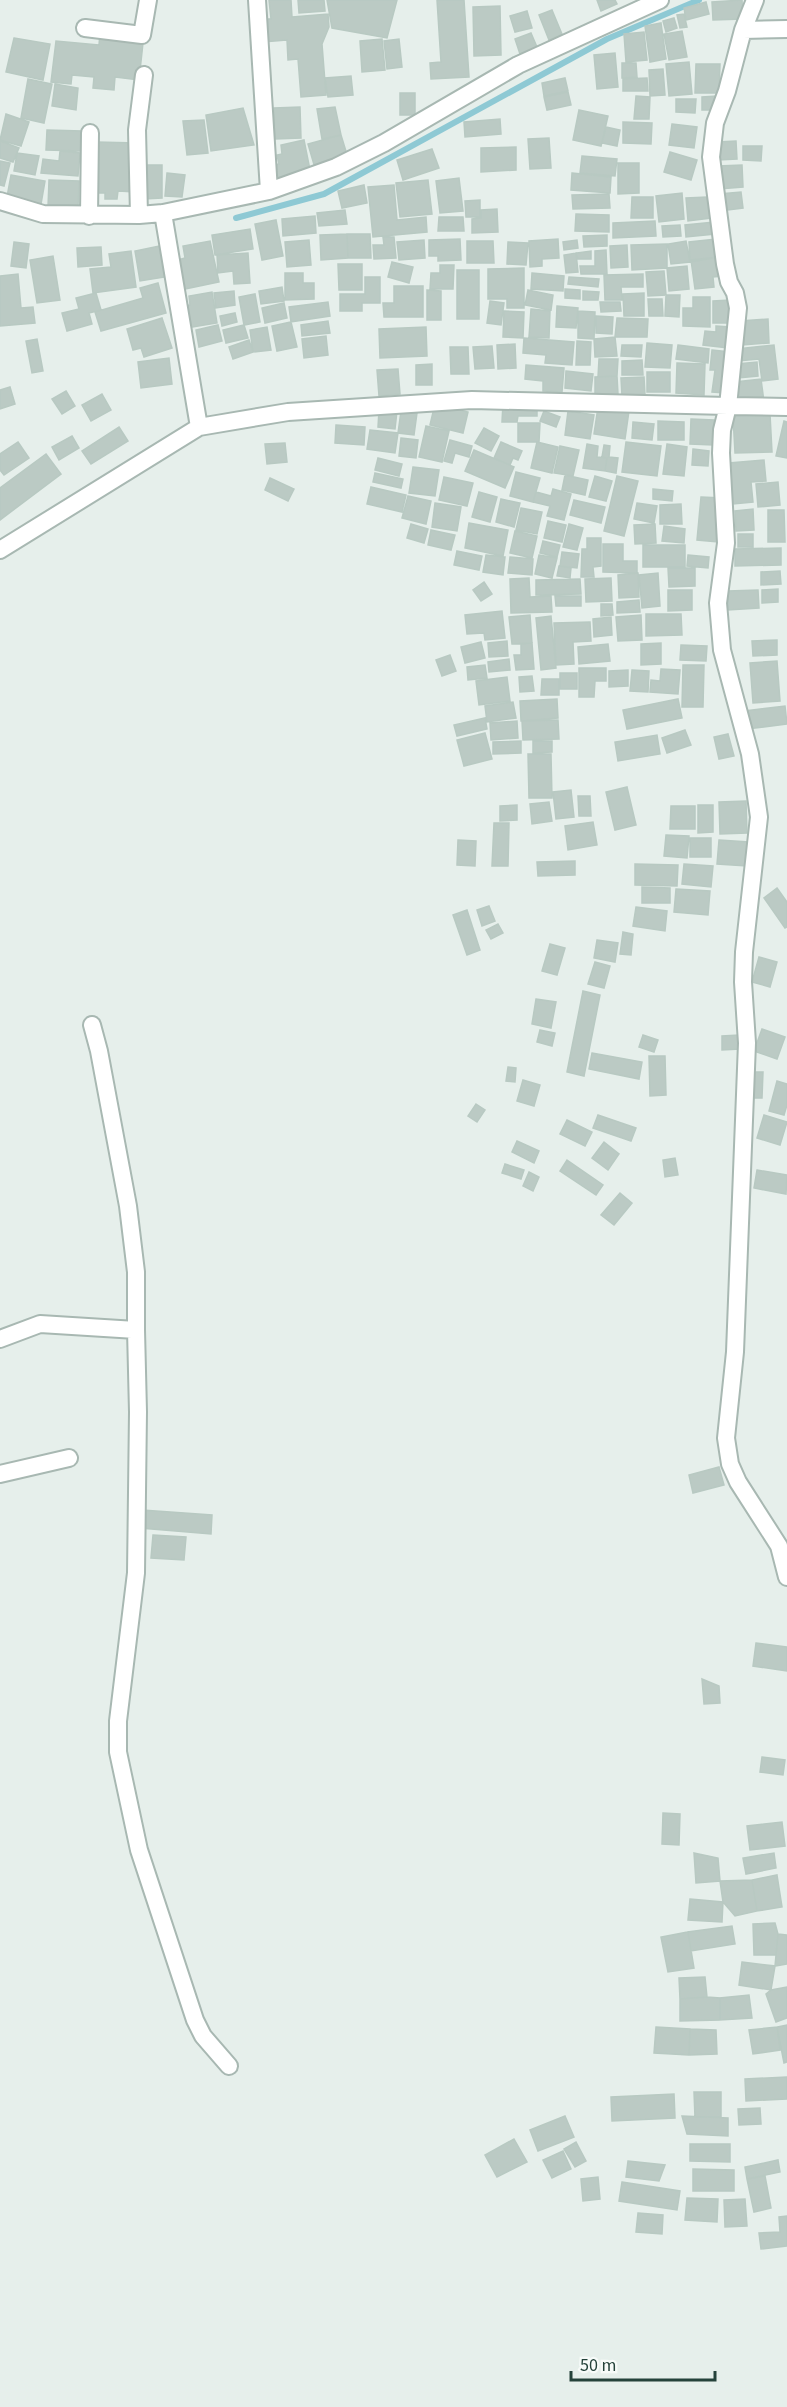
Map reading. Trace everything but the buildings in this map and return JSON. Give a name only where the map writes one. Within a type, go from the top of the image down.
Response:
[{"type":"street","points":[[85,28],[142,35],[148,0]]},
{"type":"street","points":[[257,0],[269,191]]},
{"type":"street","points":[[0,201],[44,214],[163,217],[269,191],[336,167],[384,143],[518,65],[660,0]]},
{"type":"street","points":[[755,0],[743,30],[727,90],[715,123],[711,157],[725,264],[738,308],[728,406],[722,430],[721,453],[726,543],[718,603],[722,650],[750,754],[759,817],[744,952],[743,982],[747,1043],[735,1352],[726,1438],[730,1464],[738,1482],[779,1546],[787,1577]]},
{"type":"street","points":[[743,30],[787,29]]},
{"type":"street","points":[[139,215],[137,130],[144,75]]},
{"type":"street","points":[[88,216],[90,132]]},
{"type":"street","points":[[163,217],[199,427]]},
{"type":"street","points":[[0,550],[199,427],[288,412],[472,400],[787,407]]},
{"type":"street","points":[[92,1025],[128,1206],[136,1272],[138,1412],[136,1573],[118,1721],[118,1752],[132,1823],[146,1875],[195,2020],[203,2036],[229,2066]]},
{"type":"street","points":[[0,1339],[40,1324],[136,1330]]},
{"type":"street","points":[[0,1474],[69,1458]]},
{"type":"waterway","points":[[236,218],[324,194],[607,39],[699,0]]}]
